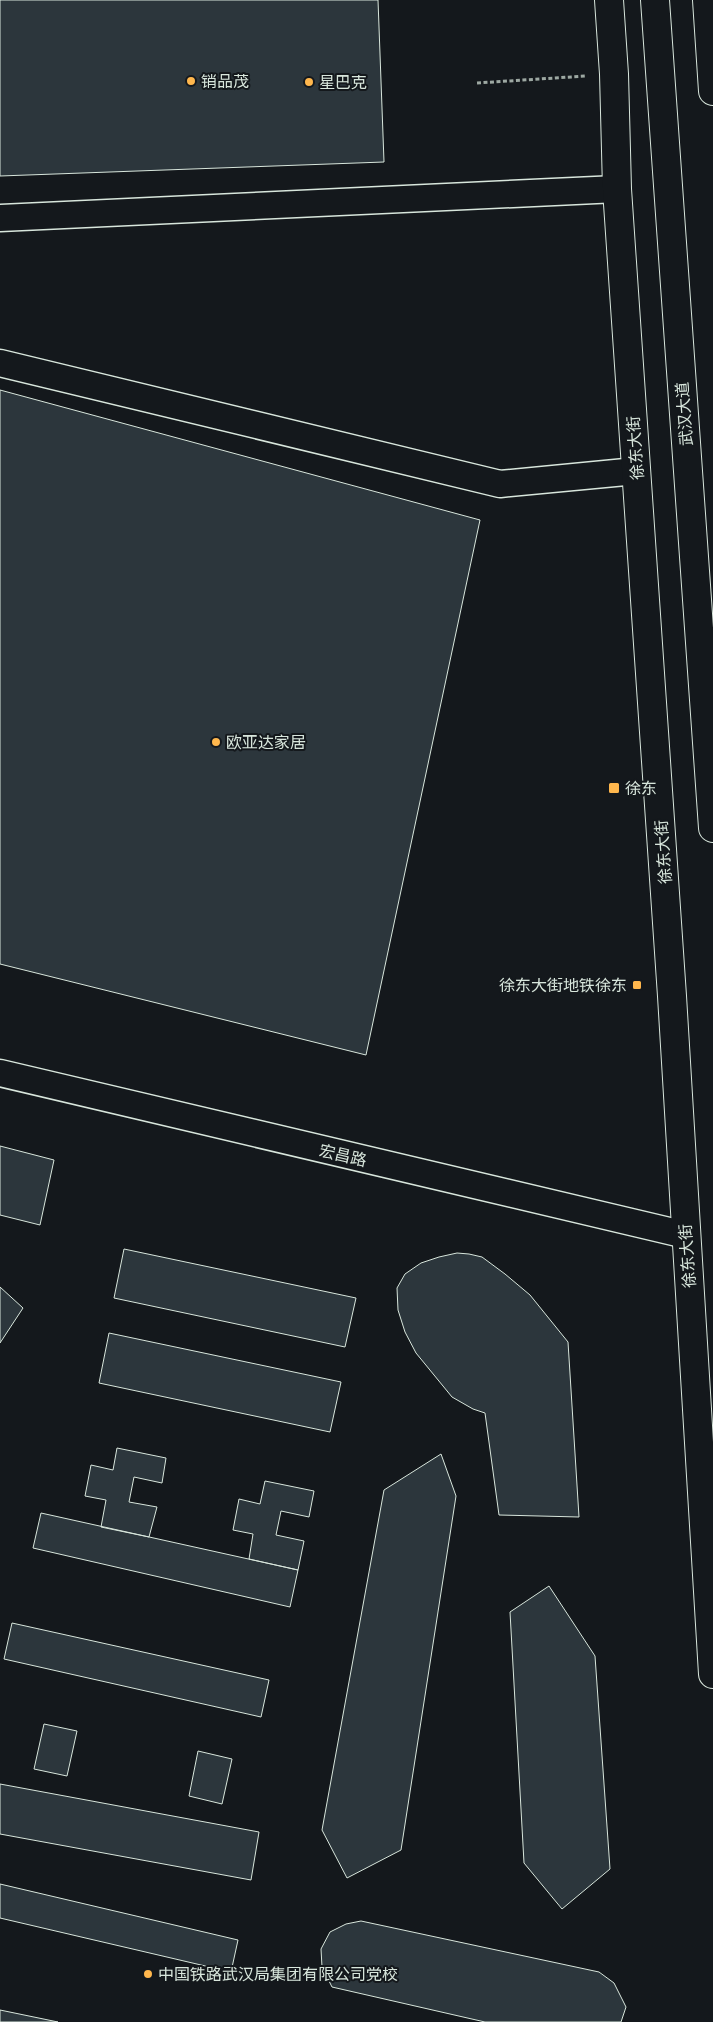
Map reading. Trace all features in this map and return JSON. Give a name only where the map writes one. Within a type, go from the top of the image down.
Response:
[{"type":"main road","name":"徐东大街","points":[[609,0],[614,74],[617,189],[672,986],[713,1674]]},
{"type":"main road","name":"武汉大道","points":[[655,0],[713,828]]},
{"type":"main road","points":[[707,0],[713,91]]},
{"type":"street","points":[[0,218],[617,189]]},
{"type":"street","points":[[0,363],[500,484],[636,470]]},
{"type":"street","name":"宏昌路","points":[[0,1073],[686,1235]]},
{"type":"path","points":[[477,83],[614,74]]},
{"type":"building","name":"销品茂","points":[[0,0],[378,0],[384,162],[0,176]]},
{"type":"building","name":"欧亚达家居","points":[[0,390],[480,520],[366,1055],[0,964]]},
{"type":"building","points":[[0,1146],[54,1160],[40,1225],[0,1215]]},
{"type":"building","points":[[124,1249],[356,1298],[345,1347],[114,1298]]},
{"type":"building","points":[[457,1253],[482,1257],[505,1274],[530,1295],[568,1342],[579,1517],[499,1515],[485,1413],[473,1409],[452,1397],[416,1353],[405,1332],[398,1310],[397,1288],[405,1274],[421,1263]]},
{"type":"building","points":[[0,1287],[23,1308],[0,1343]]},
{"type":"building","points":[[109,1333],[341,1382],[330,1432],[99,1383]]},
{"type":"building","points":[[117,1448],[166,1458],[162,1483],[134,1477],[129,1502],[157,1507],[149,1537],[101,1527],[106,1500],[85,1496],[91,1465],[113,1470]]},
{"type":"building","points":[[441,1454],[456,1496],[401,1850],[347,1878],[322,1830],[384,1490]]},
{"type":"building","points":[[265,1481],[314,1491],[309,1517],[281,1511],[276,1535],[304,1541],[298,1570],[249,1559],[253,1534],[233,1530],[239,1499],[260,1504]]},
{"type":"building","points":[[41,1513],[298,1570],[290,1607],[33,1548]]},
{"type":"building","points":[[549,1586],[595,1656],[610,1869],[562,1909],[524,1863],[510,1612]]},
{"type":"building","points":[[12,1623],[269,1680],[261,1717],[4,1659]]},
{"type":"building","points":[[44,1724],[77,1731],[67,1776],[34,1769]]},
{"type":"building","points":[[198,1751],[232,1759],[222,1804],[189,1796]]},
{"type":"building","points":[[0,1784],[259,1832],[251,1880],[0,1834]]},
{"type":"building","points":[[0,1884],[238,1940],[231,1972],[0,1918]]},
{"type":"building","points":[[361,1921],[599,1972],[614,1983],[626,2007],[621,2022],[485,2022],[332,1987],[322,1967],[321,1949],[330,1932],[346,1924]]},
{"type":"building","points":[[0,2010],[58,2022],[0,2022]]},
{"type":"place","name":"销品茂","points":[[191,81]]},
{"type":"place","name":"星巴克","points":[[309,82]]},
{"type":"place","name":"欧亚达家居","points":[[216,742]]},
{"type":"place","name":"徐东","points":[[614,788]]},
{"type":"place","name":"徐东大街地铁徐东","points":[[637,985]]},
{"type":"place","name":"中国铁路武汉局集团有限公司党校","points":[[148,1974]]}]
